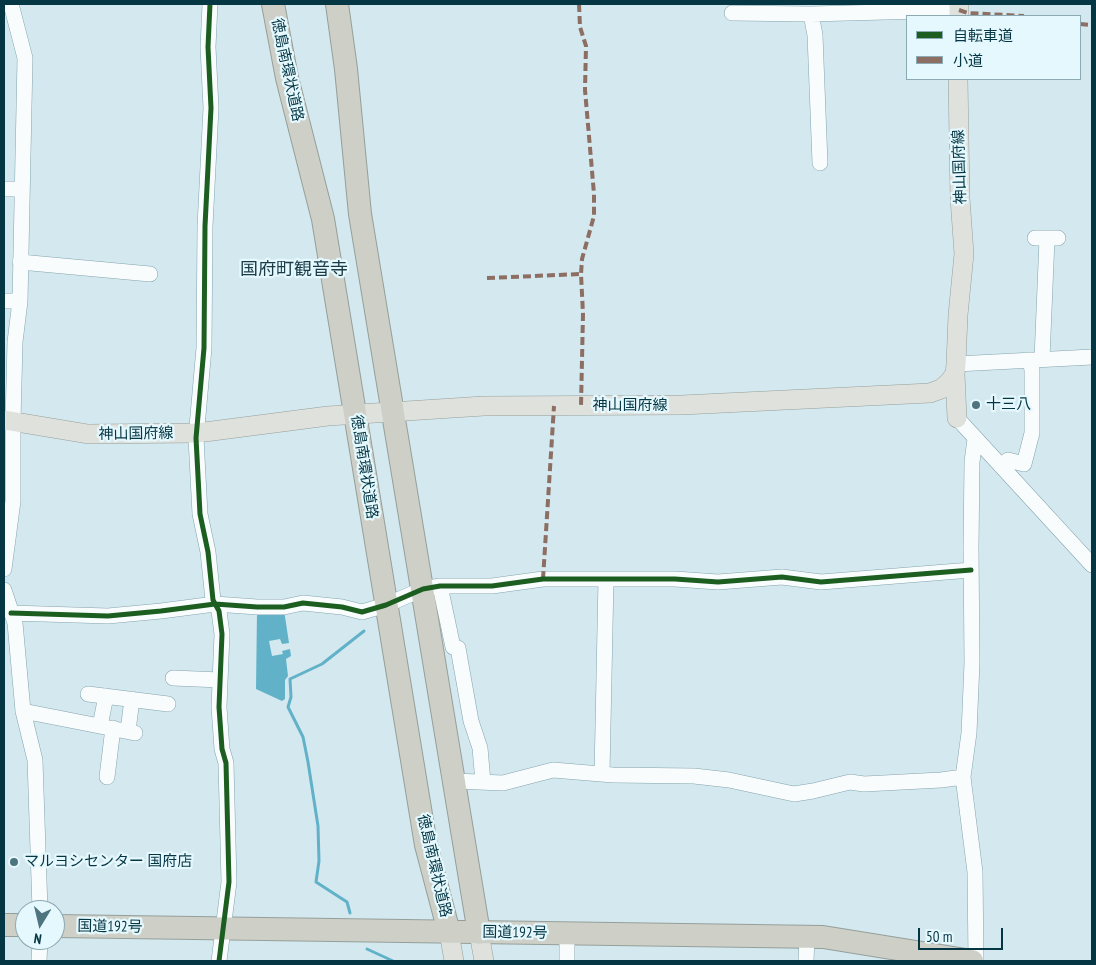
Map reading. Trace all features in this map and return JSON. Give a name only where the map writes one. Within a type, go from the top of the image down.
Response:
[{"type":"highway","name":"徳島南環状道路","points":[[273,4],[287,78],[323,219],[426,845],[449,932]]},
{"type":"highway","name":"徳島南環状道路","points":[[337,4],[346,69],[360,214],[392,412],[431,587],[454,781],[479,933]]},
{"type":"highway","name":"国道192号","points":[[65,926],[823,937],[974,961]]},
{"type":"main road","name":"神山国府線","points":[[957,418],[955,369],[964,254],[960,198],[958,80]]},
{"type":"main road","points":[[955,369],[945,386],[930,393],[957,418]]},
{"type":"main road","name":"神山国府線","points":[[8,421],[88,434],[196,433],[328,416],[484,406],[682,406],[930,393]]},
{"type":"main road","points":[[449,932],[454,961]]},
{"type":"main road","points":[[479,933],[484,961]]},
{"type":"street","points":[[4,569],[13,501],[8,421],[20,301],[25,58],[11,4]]},
{"type":"street","points":[[210,4],[208,47],[212,108],[204,226],[204,348],[196,433],[200,514],[222,634],[219,707],[222,749],[226,763],[229,882],[219,961]]},
{"type":"street","points":[[732,13],[811,14],[959,10]]},
{"type":"street","points":[[811,14],[815,35],[820,163]]},
{"type":"street","points":[[4,189],[22,189]]},
{"type":"street","points":[[1001,466],[1008,460],[1024,464],[1032,433],[1032,370],[1036,360],[1046,239]]},
{"type":"street","points":[[20,262],[150,274]]},
{"type":"street","points":[[4,300],[20,301]]},
{"type":"street","points":[[955,369],[1092,356]]},
{"type":"street","points":[[957,418],[1092,565]]},
{"type":"street","points":[[974,961],[974,872],[963,777],[969,733],[972,662],[972,462],[975,439]]},
{"type":"street","points":[[11,612],[108,616],[215,604],[284,607],[303,603],[342,607],[362,612],[386,605],[431,587],[492,586],[543,579],[675,579],[718,582],[782,577],[821,582],[880,579],[971,570]]},
{"type":"street","points":[[602,774],[606,579]]},
{"type":"street","points":[[431,587],[453,647],[458,648],[471,721],[480,748],[483,782]]},
{"type":"street","points":[[4,590],[14,622],[23,711],[35,760],[40,900]]},
{"type":"street","points":[[173,678],[220,680]]},
{"type":"street","points":[[88,694],[168,704]]},
{"type":"street","points":[[106,696],[107,777]]},
{"type":"street","points":[[23,711],[131,732],[132,699]]},
{"type":"street","points":[[454,781],[503,783],[553,770],[602,774],[694,776],[729,780],[794,794],[850,782],[864,784],[963,777]]},
{"type":"street","points":[[567,934],[567,961]]},
{"type":"street","points":[[806,961],[807,937]]},
{"type":"water","points":[[284,610],[289,643],[282,644],[280,639],[269,641],[272,656],[283,654],[282,651],[290,649],[291,656],[286,659],[288,676],[285,680],[285,699],[282,701],[256,689],[257,611]]},
{"type":"waterway","points":[[350,913],[347,902],[316,882],[319,861],[318,826],[308,762],[303,737],[288,707],[291,697],[290,679],[322,664],[364,631]]},
{"type":"waterway","points":[[367,949],[393,961]]},
{"type":"marked path","points":[[579,4],[580,27],[586,46],[585,90],[594,194],[594,216],[582,259],[581,274],[583,314],[581,406]]},
{"type":"marked path","points":[[959,10],[968,13],[1005,15]]},
{"type":"marked path","points":[[1081,24],[1092,25]]},
{"type":"marked path","points":[[487,278],[581,274]]},
{"type":"marked path","points":[[543,579],[554,406]]},
{"type":"cycle path","points":[[210,4],[208,47],[211,108],[205,226],[204,348],[196,438],[200,514],[208,552],[213,600],[219,611],[222,634],[219,707],[222,749],[226,763],[229,882],[219,961]]},
{"type":"cycle path","points":[[11,613],[108,616],[215,604],[284,607],[303,603],[342,607],[362,612],[386,605],[423,589],[440,586],[492,586],[543,579],[675,579],[718,582],[782,577],[821,582],[971,570]]},
{"type":"place","name":"十三八","points":[[976,405]]},
{"type":"place","name":"マルヨシセンター 国府店","points":[[14,862]]},
{"type":"district","name":"国府町観音寺","points":[[294,270]]}]
